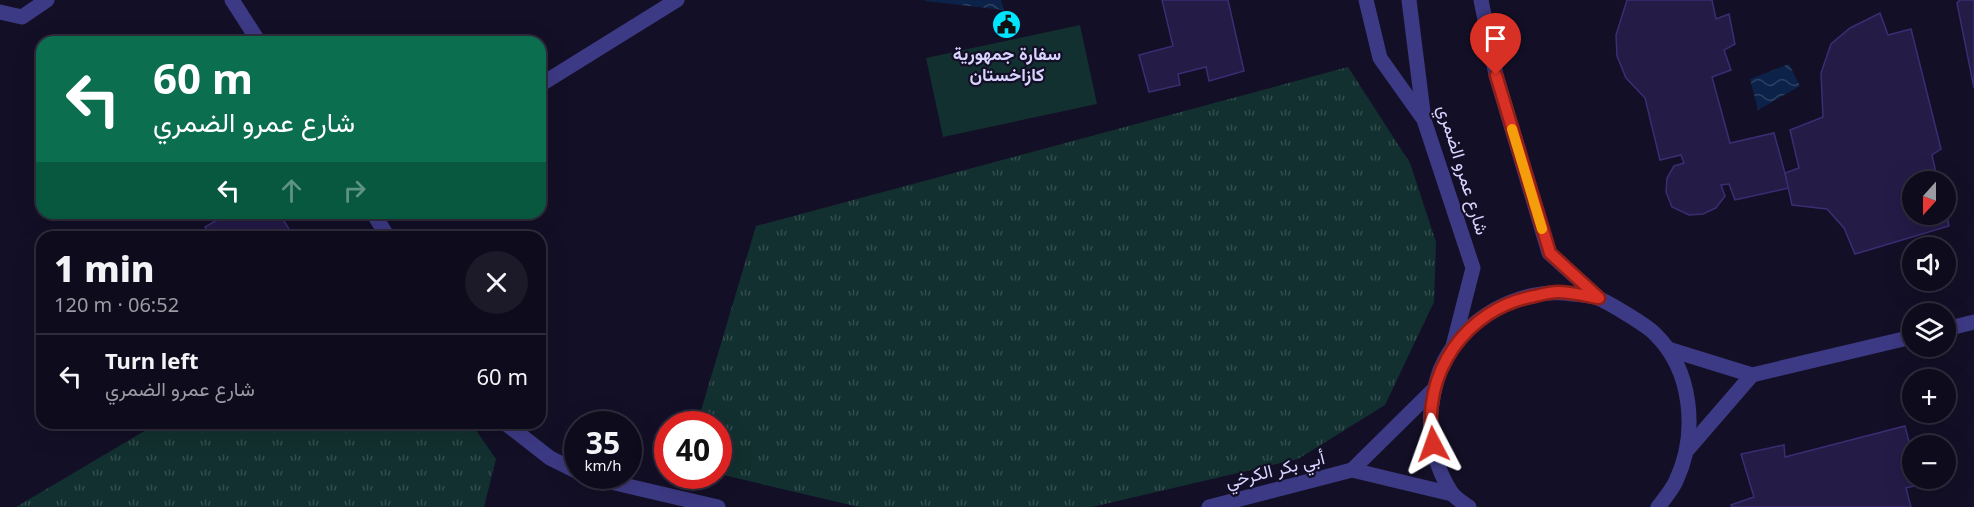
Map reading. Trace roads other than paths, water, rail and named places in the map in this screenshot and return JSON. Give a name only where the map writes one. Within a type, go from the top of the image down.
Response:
[{"type":"street","points":[[0,12],[22,17],[46,0]]},
{"type":"street","points":[[232,0],[254,36]]},
{"type":"street","points":[[546,81],[677,0]]},
{"type":"street","points":[[1366,0],[1380,58],[1424,120]]},
{"type":"street","name":"شارع عمرو الضمري","points":[[1409,0],[1424,120],[1473,268],[1452,348]]},
{"type":"street","points":[[1481,0],[1496,75],[1550,253],[1599,298],[1653,332],[1668,349],[1684,380],[1690,414],[1688,449],[1676,482],[1658,507]]},
{"type":"street","points":[[1452,494],[1436,462],[1430,426],[1433,390],[1452,348],[1480,318],[1517,299],[1558,292],[1599,298]]},
{"type":"street","points":[[1956,326],[1974,322]]},
{"type":"street","points":[[1668,349],[1752,375],[1902,339]]},
{"type":"street","points":[[1688,449],[1752,375]]},
{"type":"street","points":[[1352,470],[1433,390]]},
{"type":"street","points":[[513,429],[550,458],[564,465]]},
{"type":"street","points":[[1352,470],[1452,494],[1469,507]]},
{"type":"street","name":"أبي بكر الكرخي","points":[[1209,507],[1352,470]]},
{"type":"street","points":[[641,489],[718,507]]},
{"type":"water","points":[[1001,0],[1004,10],[925,1]]},
{"type":"water","points":[[1789,64],[1800,86],[1758,110],[1750,79]]},
{"type":"place","name":"سفارة جمهورية كازاخستان","points":[[1007,25]]}]
